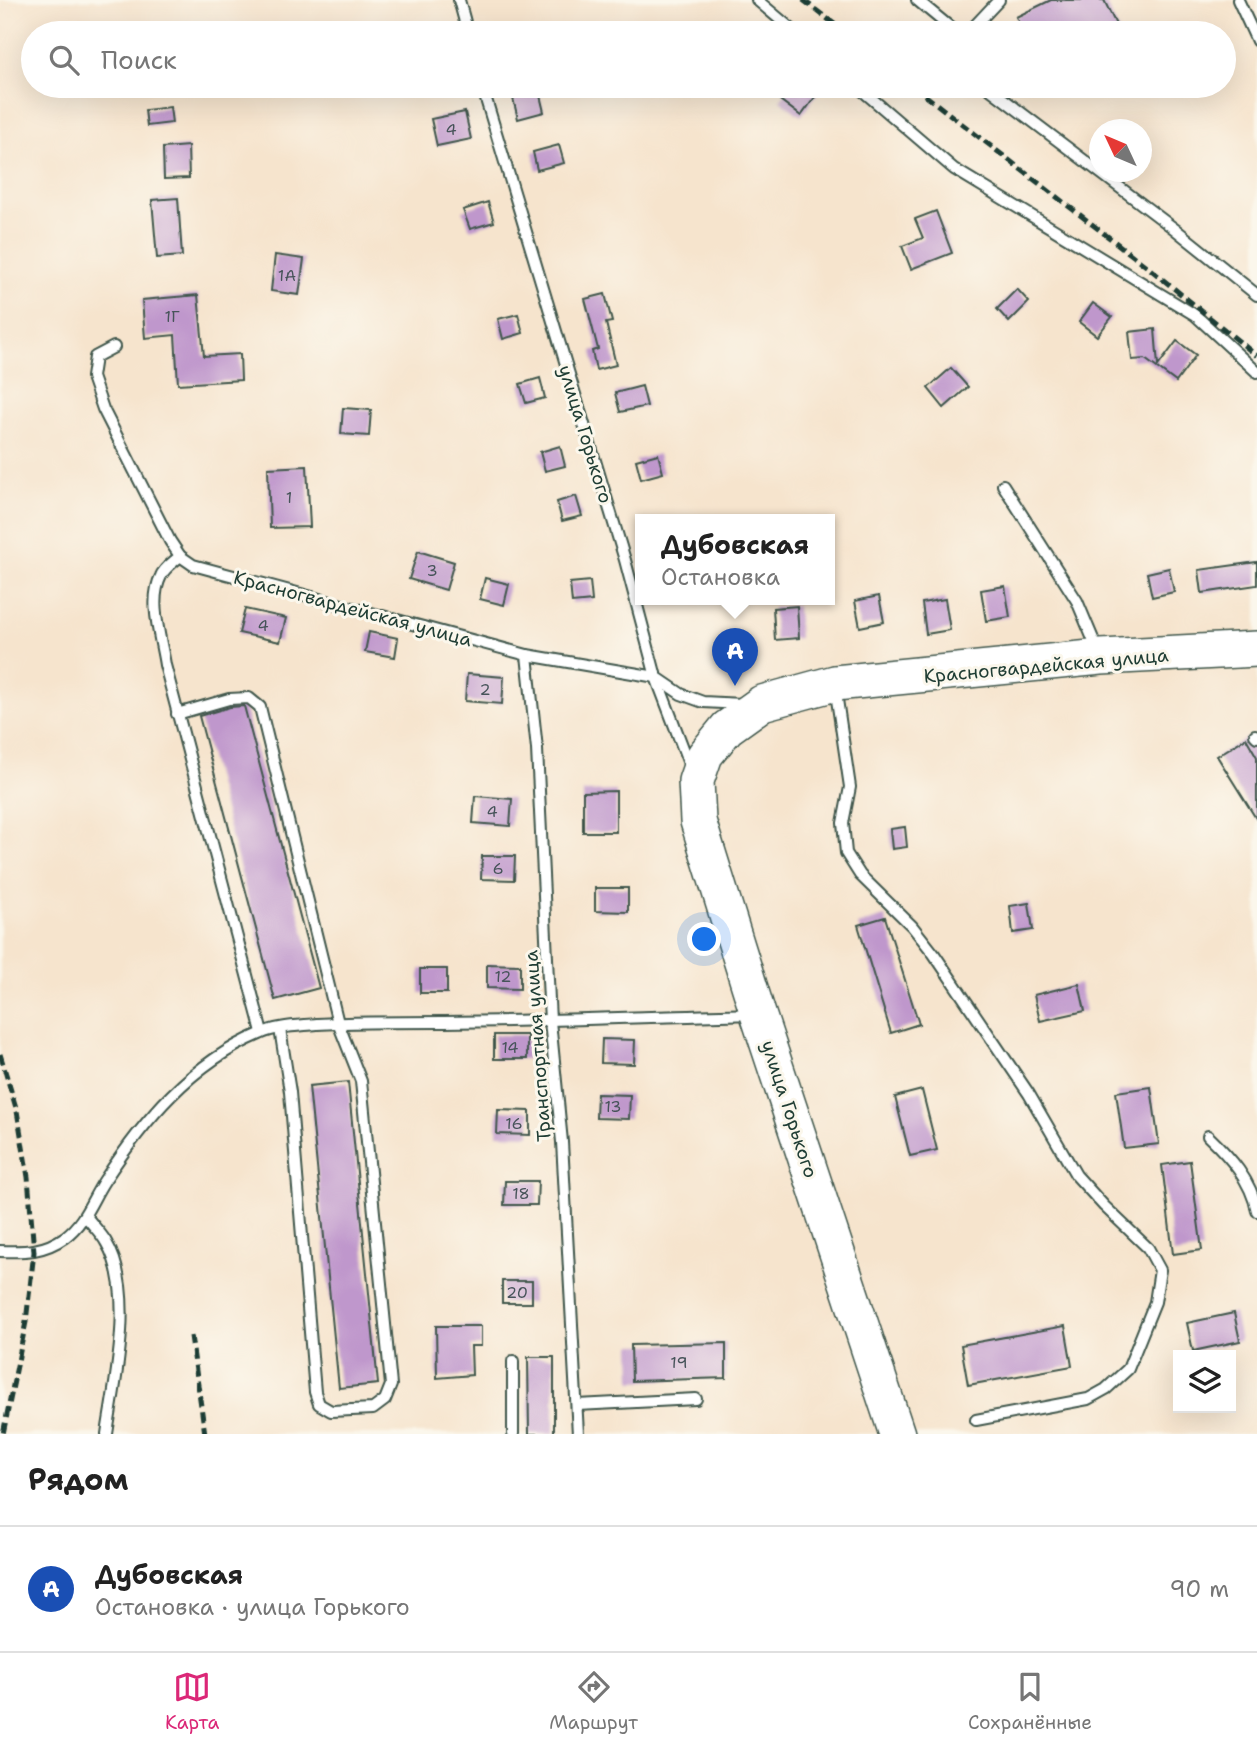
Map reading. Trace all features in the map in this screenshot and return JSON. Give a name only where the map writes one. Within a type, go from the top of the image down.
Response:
[{"type":"main road","name":"Красногвардейская улица","points":[[835,684],[1101,657],[1257,649]]},
{"type":"main road","name":"улица Горького","points":[[835,684],[762,703],[727,728],[705,755],[696,781],[698,821],[758,1014],[897,1434]]},
{"type":"lane","points":[[757,0],[782,21]]},
{"type":"lane","points":[[918,0],[943,21]]},
{"type":"lane","points":[[979,21],[999,0]]},
{"type":"lane","points":[[1238,0],[1257,41]]},
{"type":"lane","points":[[458,1],[464,21]]},
{"type":"lane","name":"улица Горького","points":[[486,98],[635,598]]},
{"type":"lane","points":[[871,98],[954,169],[1195,315],[1257,372]]},
{"type":"lane","points":[[1002,98],[1257,295]]},
{"type":"lane","points":[[114,346],[94,357],[92,377],[103,409],[123,451],[180,556],[161,574],[156,591],[165,665],[262,1032]]},
{"type":"lane","points":[[1003,485],[1077,601],[1101,657]]},
{"type":"lane","name":"Красногвардейская улица","points":[[180,556],[193,565],[527,655],[656,677],[681,694],[703,702],[762,703]]},
{"type":"lane","name":"улица Горького","points":[[637,605],[656,677],[696,781]]},
{"type":"lane","name":"Транспортная улица","points":[[527,655],[537,749],[551,1021],[562,1142],[578,1434]]},
{"type":"lane","points":[[835,684],[850,787],[843,824],[846,853],[860,875],[912,926],[934,954],[1028,1094],[1076,1175],[1148,1248],[1160,1270],[1155,1302],[1128,1369],[1106,1388],[1088,1399],[976,1420]]},
{"type":"lane","points":[[177,714],[229,699],[249,698],[260,707],[338,1023],[361,1082],[391,1385],[386,1400],[373,1409],[331,1411],[319,1404],[315,1392],[289,1092],[280,1029]]},
{"type":"lane","points":[[0,1251],[34,1252],[65,1237],[86,1216],[102,1184],[137,1133],[188,1077],[213,1059],[262,1032],[338,1023],[551,1021],[758,1014]]},
{"type":"lane","points":[[1208,1136],[1241,1173],[1254,1195],[1257,1211]]},
{"type":"lane","points":[[86,1216],[107,1243],[120,1281],[121,1335],[107,1434]]},
{"type":"lane","points":[[513,1361],[513,1434]]},
{"type":"lane","points":[[577,1405],[696,1399]]},
{"type":"building","points":[[1051,0],[1104,0],[1114,21],[1018,21],[1016,17]]},
{"type":"building","points":[[513,98],[541,98],[544,112],[518,119]]},
{"type":"building","points":[[782,98],[814,98],[801,116],[780,100]]},
{"type":"building","points":[[170,107],[172,123],[147,126],[145,110]]},
{"type":"building","points":[[465,112],[471,139],[437,146],[431,119]]},
{"type":"building","points":[[559,145],[564,163],[537,170],[533,152]]},
{"type":"building","points":[[188,146],[189,178],[164,179],[163,148]]},
{"type":"building","points":[[178,198],[182,256],[157,258],[152,200]]},
{"type":"building","points":[[488,202],[494,222],[470,229],[463,210]]},
{"type":"building","points":[[936,211],[952,253],[911,269],[902,246],[923,238],[915,219]]},
{"type":"building","points":[[275,255],[304,259],[299,295],[271,291]]},
{"type":"building","points":[[1017,289],[1029,302],[1009,322],[997,309]]},
{"type":"building","points":[[605,294],[612,322],[606,323],[616,365],[596,370],[592,351],[598,349],[585,299]]},
{"type":"building","points":[[198,295],[204,356],[240,354],[241,380],[178,384],[175,335],[145,338],[142,300]]},
{"type":"building","points":[[1093,303],[1112,317],[1097,336],[1079,322]]},
{"type":"building","points":[[518,314],[523,333],[503,339],[498,319]]},
{"type":"building","points":[[1155,329],[1158,366],[1177,341],[1196,355],[1176,382],[1145,359],[1132,360],[1129,332]]},
{"type":"building","points":[[951,368],[968,387],[944,408],[928,388]]},
{"type":"building","points":[[540,378],[545,398],[526,403],[520,384]]},
{"type":"building","points":[[642,386],[647,406],[620,412],[615,393]]},
{"type":"building","points":[[343,408],[371,410],[369,436],[341,434]]},
{"type":"building","points":[[560,446],[565,466],[545,471],[540,452]]},
{"type":"building","points":[[658,454],[663,473],[641,479],[636,460]]},
{"type":"building","points":[[307,466],[310,527],[270,528],[268,468]]},
{"type":"building","points":[[576,496],[582,516],[562,521],[557,502]]},
{"type":"building","points":[[418,551],[454,562],[446,590],[409,579]]},
{"type":"building","points":[[1257,562],[1257,585],[1202,593],[1199,570]]},
{"type":"building","points":[[1169,568],[1174,592],[1152,597],[1147,573]]},
{"type":"building","points":[[485,578],[509,584],[504,605],[480,599]]},
{"type":"building","points":[[590,581],[592,601],[572,603],[570,583]]},
{"type":"building","points":[[1005,586],[1010,617],[986,621],[981,590]]},
{"type":"building","points":[[879,596],[884,622],[860,627],[855,601]]},
{"type":"building","points":[[945,599],[950,630],[926,634],[922,603]]},
{"type":"building","points":[[797,606],[799,638],[775,640],[773,608]]},
{"type":"building","points":[[245,609],[286,618],[280,642],[239,633]]},
{"type":"building","points":[[369,632],[398,638],[395,657],[365,652]]},
{"type":"building","points":[[467,674],[504,677],[502,704],[465,701]]},
{"type":"building","points":[[244,706],[319,988],[275,1000],[199,716]]},
{"type":"building","points":[[1246,738],[1257,757],[1257,820],[1217,756]]},
{"type":"building","points":[[616,791],[616,832],[583,832],[583,792]]},
{"type":"building","points":[[475,796],[512,799],[510,826],[473,823]]},
{"type":"building","points":[[905,827],[907,847],[892,849],[890,829]]},
{"type":"building","points":[[482,856],[515,856],[514,880],[481,879]]},
{"type":"building","points":[[595,888],[628,888],[628,912],[595,911]]},
{"type":"building","points":[[1029,903],[1033,930],[1013,933],[1010,906]]},
{"type":"building","points":[[885,917],[919,1024],[891,1033],[858,925]]},
{"type":"building","points":[[487,964],[520,965],[520,989],[487,988]]},
{"type":"building","points":[[420,969],[447,969],[447,993],[420,993]]},
{"type":"building","points":[[1079,984],[1085,1011],[1040,1021],[1034,995]]},
{"type":"building","points":[[494,1035],[527,1035],[527,1059],[494,1059]]},
{"type":"building","points":[[602,1039],[635,1040],[634,1064],[601,1063]]},
{"type":"building","points":[[348,1082],[378,1384],[339,1388],[309,1086]]},
{"type":"building","points":[[1151,1087],[1159,1144],[1124,1148],[1116,1092]]},
{"type":"building","points":[[922,1090],[937,1150],[910,1156],[895,1097]]},
{"type":"building","points":[[597,1094],[630,1095],[629,1119],[596,1118]]},
{"type":"building","points":[[498,1110],[530,1111],[530,1135],[497,1134]]},
{"type":"building","points":[[1190,1161],[1202,1250],[1173,1254],[1162,1165]]},
{"type":"building","points":[[505,1181],[538,1181],[537,1205],[504,1205]]},
{"type":"building","points":[[502,1281],[532,1281],[532,1303],[502,1303]]},
{"type":"building","points":[[1234,1313],[1240,1341],[1193,1350],[1187,1323]]},
{"type":"building","points":[[436,1326],[481,1326],[481,1346],[471,1346],[472,1375],[437,1378]]},
{"type":"building","points":[[1065,1326],[1072,1366],[968,1385],[961,1345]]},
{"type":"building","points":[[726,1343],[726,1378],[632,1381],[631,1345]]},
{"type":"building","points":[[528,1357],[554,1357],[554,1434],[529,1434]]},
{"type":"railway","points":[[803,0],[830,21]]},
{"type":"railway","points":[[929,98],[1150,269],[1257,356]]},
{"type":"railway","points":[[0,1054],[17,1111],[28,1177],[34,1252],[26,1322],[3,1434]]},
{"type":"railway","points":[[191,1336],[205,1434]]},
{"type":"place","name":"Дубовская","points":[[735,686]]}]
